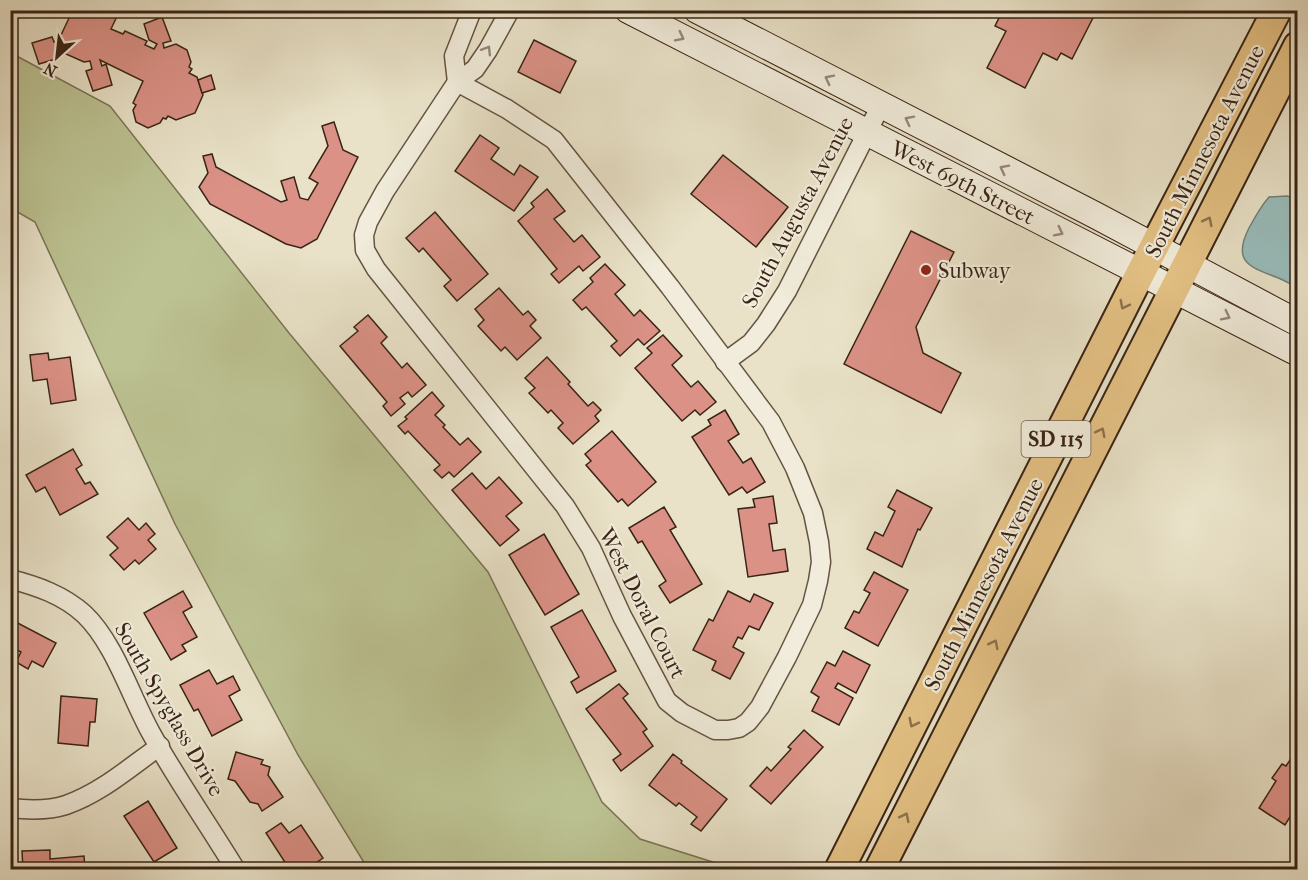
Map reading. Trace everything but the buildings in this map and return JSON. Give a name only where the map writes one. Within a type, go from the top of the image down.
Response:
[{"type":"main road","name":"West 69th Street","points":[[628,10],[1140,274],[1180,277],[1298,323]]},
{"type":"main road","name":"West 69th Street","points":[[697,10],[1155,246],[1180,277],[1298,353]]},
{"type":"main road","name":"South Minnesota Avenue","points":[[839,870],[1276,10]]},
{"type":"main road","name":"South Minnesota Avenue","points":[[879,870],[1298,46]]},
{"type":"street","points":[[472,10],[454,56],[457,82],[475,69],[510,10]]},
{"type":"street","name":"West Doral Court","points":[[457,82],[507,109],[554,140],[670,286],[771,422],[795,468],[813,513],[821,561],[812,605],[760,707],[748,722],[739,728],[715,730],[697,722],[667,701],[622,616],[591,548],[565,506],[376,269],[365,250],[364,235],[368,222],[457,82]]},
{"type":"street","name":"South Augusta Avenue","points":[[725,362],[751,343],[787,291],[880,105]]},
{"type":"street","name":"South Spyglass Drive","points":[[10,579],[36,586],[66,599],[85,615],[103,636],[160,746],[236,870]]},
{"type":"street","points":[[10,808],[32,810],[64,806],[97,791],[160,746]]},
{"type":"green space","points":[[11,53],[110,106],[289,333],[488,572],[602,802],[640,839],[735,869],[368,869],[298,755],[175,524],[35,222],[16,211],[11,213]]},
{"type":"water","points":[[1287,196],[1297,199],[1297,287],[1256,269],[1244,258],[1242,251],[1249,228],[1266,200],[1269,197]]},
{"type":"place","name":"Subway","points":[[926,270]]}]
